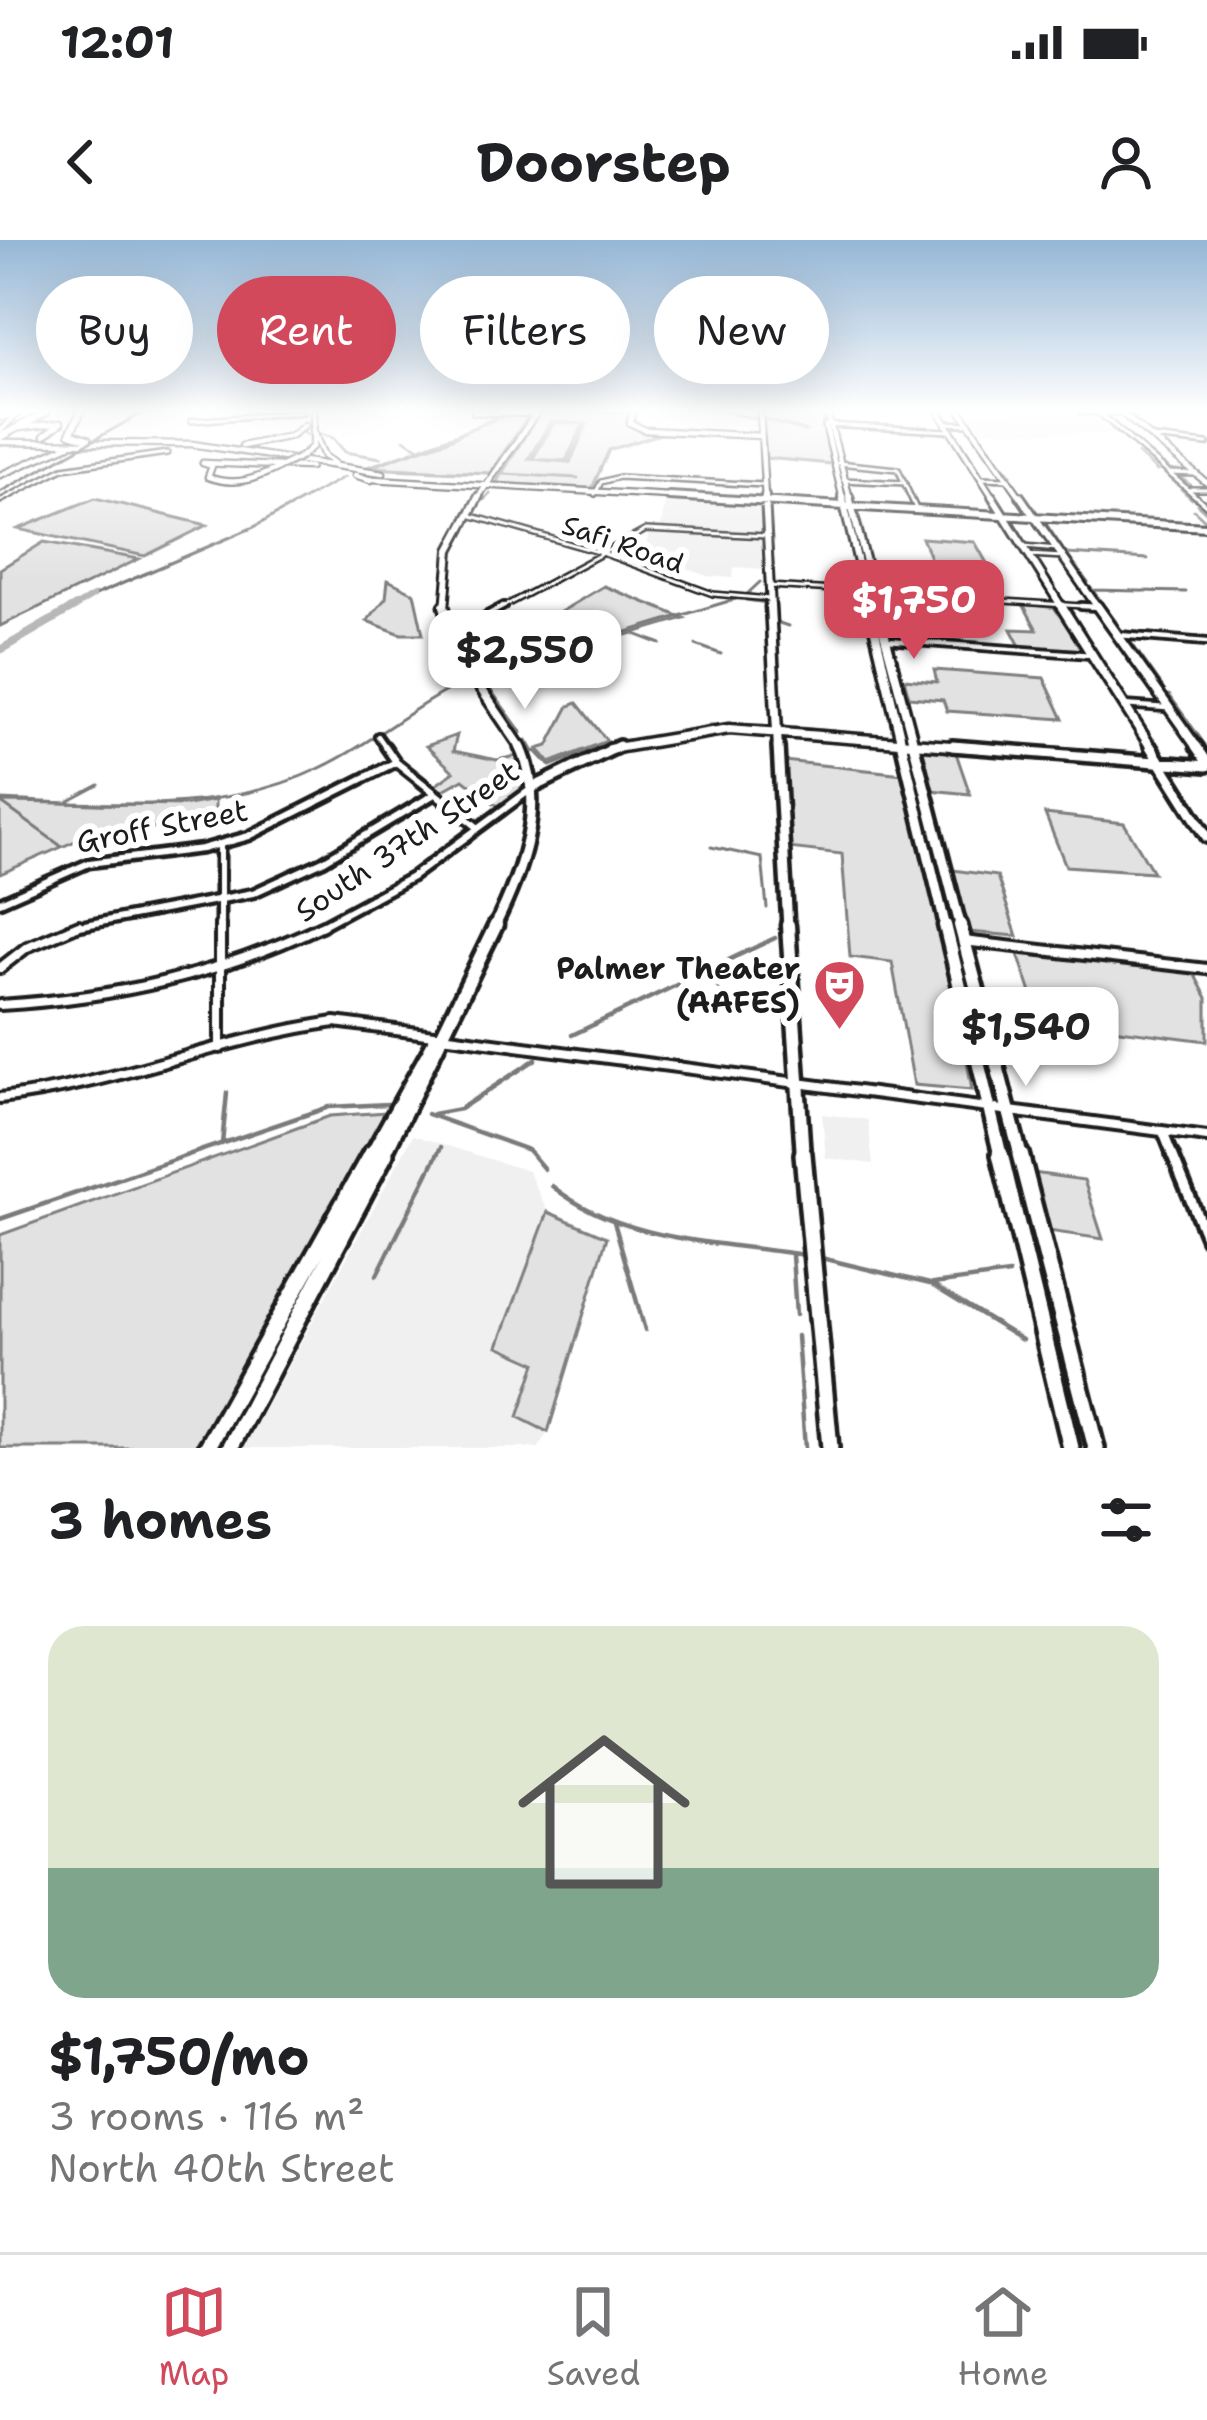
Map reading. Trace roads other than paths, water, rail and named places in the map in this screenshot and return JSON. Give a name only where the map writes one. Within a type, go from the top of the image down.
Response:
[{"type":"main road","points":[[318,468],[374,478]]},
{"type":"main road","points":[[352,468],[374,478]]},
{"type":"street","points":[[0,501],[62,468]]},
{"type":"street","points":[[213,468],[208,477],[230,483],[275,468]]},
{"type":"street","points":[[230,1448],[433,1063],[440,1033],[521,865],[532,788],[519,739],[486,698],[450,635],[441,575],[447,549],[499,468]]},
{"type":"street","points":[[763,468],[796,1080],[830,1448]]},
{"type":"street","points":[[840,468],[872,593],[947,940],[1071,1448]]},
{"type":"street","points":[[892,468],[898,469],[917,511]]},
{"type":"street","points":[[975,468],[1207,837]]},
{"type":"street","points":[[1001,468],[1207,764]]},
{"type":"street","points":[[1164,468],[1207,506]]},
{"type":"street","points":[[1189,468],[1206,483]]},
{"type":"street","points":[[1169,473],[1196,474]]},
{"type":"street","points":[[472,484],[493,477]]},
{"type":"street","points":[[596,493],[601,482],[615,477],[764,484]]},
{"type":"street","points":[[374,478],[487,486]]},
{"type":"street","points":[[374,478],[1207,526]]},
{"type":"street","points":[[981,478],[1009,479]]},
{"type":"street","points":[[843,480],[904,483]]},
{"type":"street","points":[[1187,488],[1206,483]]},
{"type":"street","points":[[849,507],[882,639]]},
{"type":"street","name":"Safi Road","points":[[466,514],[602,553],[713,594],[872,593],[1098,607]]},
{"type":"street","points":[[450,635],[649,529],[764,536]]},
{"type":"street","points":[[731,533],[764,536]]},
{"type":"street","points":[[1026,551],[1058,549]]},
{"type":"street","points":[[1026,551],[1064,557]]},
{"type":"street","points":[[1118,635],[1207,642]]},
{"type":"street","points":[[882,639],[1092,655]]},
{"type":"street","points":[[1123,705],[1170,709]]},
{"type":"street","name":"South 37th Street","points":[[0,1005],[131,991],[221,970],[332,925],[563,768],[635,741],[701,730],[777,730],[1207,764]]},
{"type":"street","points":[[378,736],[396,762],[477,827]]},
{"type":"street","points":[[904,741],[964,941],[1096,1448]]},
{"type":"street","name":"Groff Street","points":[[0,902],[89,863],[220,845],[278,825],[396,762]]},
{"type":"street","points":[[0,968],[34,942],[78,923],[220,904],[313,866],[433,795]]},
{"type":"street","points":[[220,845],[220,1048]]},
{"type":"street","points":[[947,940],[1207,969]]},
{"type":"street","points":[[0,1098],[76,1088],[334,1022],[1207,1138]]},
{"type":"street","points":[[207,1448],[426,1048],[440,1033]]},
{"type":"street","points":[[1163,1131],[1207,1239]]},
{"type":"waterway","points":[[374,468],[488,473]]},
{"type":"waterway","points":[[1006,468],[1011,475]]},
{"type":"waterway","points":[[503,474],[578,478]]},
{"type":"waterway","points":[[1165,474],[1180,487]]},
{"type":"waterway","points":[[1177,475],[1193,487]]},
{"type":"waterway","points":[[1195,476],[1207,486]]},
{"type":"waterway","points":[[93,596],[254,527],[344,477]]},
{"type":"waterway","points":[[1181,489],[1192,499]]},
{"type":"waterway","points":[[476,507],[490,494]]},
{"type":"waterway","points":[[1197,504],[1207,513]]},
{"type":"waterway","points":[[1194,510],[1207,522]]},
{"type":"waterway","points":[[1039,514],[1050,515]]},
{"type":"waterway","points":[[1045,522],[1062,548]]},
{"type":"waterway","points":[[1064,551],[1088,583]]},
{"type":"waterway","points":[[1067,554],[1148,559]]},
{"type":"waterway","points":[[746,595],[760,582]]},
{"type":"waterway","points":[[1092,590],[1186,592]]},
{"type":"waterway","points":[[1092,590],[1116,622]]},
{"type":"waterway","points":[[71,609],[93,596]]},
{"type":"waterway","points":[[574,648],[739,598]]},
{"type":"waterway","points":[[746,600],[767,603]]},
{"type":"waterway","points":[[0,650],[76,606]]},
{"type":"waterway","points":[[559,619],[574,648]]},
{"type":"waterway","points":[[776,622],[788,626]]},
{"type":"waterway","points":[[1123,631],[1207,638]]},
{"type":"waterway","points":[[635,634],[661,644]]},
{"type":"waterway","points":[[457,635],[466,654]]},
{"type":"waterway","points":[[1130,641],[1162,686]]},
{"type":"waterway","points":[[696,645],[721,654]]},
{"type":"waterway","points":[[481,676],[574,648]]},
{"type":"waterway","points":[[468,659],[481,676]]},
{"type":"waterway","points":[[481,676],[522,733]]},
{"type":"waterway","points":[[0,800],[162,804],[202,801],[280,784],[356,748],[469,679]]},
{"type":"waterway","points":[[1169,695],[1205,745]]},
{"type":"waterway","points":[[709,725],[764,725]]},
{"type":"waterway","points":[[800,728],[835,731]]},
{"type":"waterway","points":[[527,740],[534,752]]},
{"type":"waterway","points":[[536,751],[550,766],[600,746]]},
{"type":"waterway","points":[[69,801],[99,785]]},
{"type":"waterway","points":[[0,802],[61,846]]},
{"type":"waterway","points":[[711,847],[762,858],[767,908]]},
{"type":"waterway","points":[[704,971],[775,938]]},
{"type":"waterway","points":[[692,959],[705,970]]},
{"type":"waterway","points":[[704,971],[719,988]]},
{"type":"waterway","points":[[572,1035],[689,979]]},
{"type":"waterway","points":[[433,1114],[460,1109],[536,1059]]},
{"type":"waterway","points":[[222,1143],[227,1093]]},
{"type":"waterway","points":[[222,1143],[329,1107],[388,1104]]},
{"type":"waterway","points":[[427,1114],[528,1150],[544,1169]]},
{"type":"waterway","points":[[0,1219],[222,1143]]},
{"type":"waterway","points":[[377,1275],[441,1147]]},
{"type":"waterway","points":[[552,1186],[579,1205],[640,1229],[804,1255]]},
{"type":"waterway","points":[[614,1222],[645,1330]]},
{"type":"waterway","points":[[792,1255],[796,1315]]},
{"type":"waterway","points":[[821,1258],[930,1284],[1022,1340]]},
{"type":"waterway","points":[[933,1284],[1009,1274]]},
{"type":"waterway","points":[[797,1336],[805,1448]]},
{"type":"railway","points":[[0,492],[43,468]]},
{"type":"place","name":"Palmer Theater (AAFES)","points":[[839,1031]]}]
